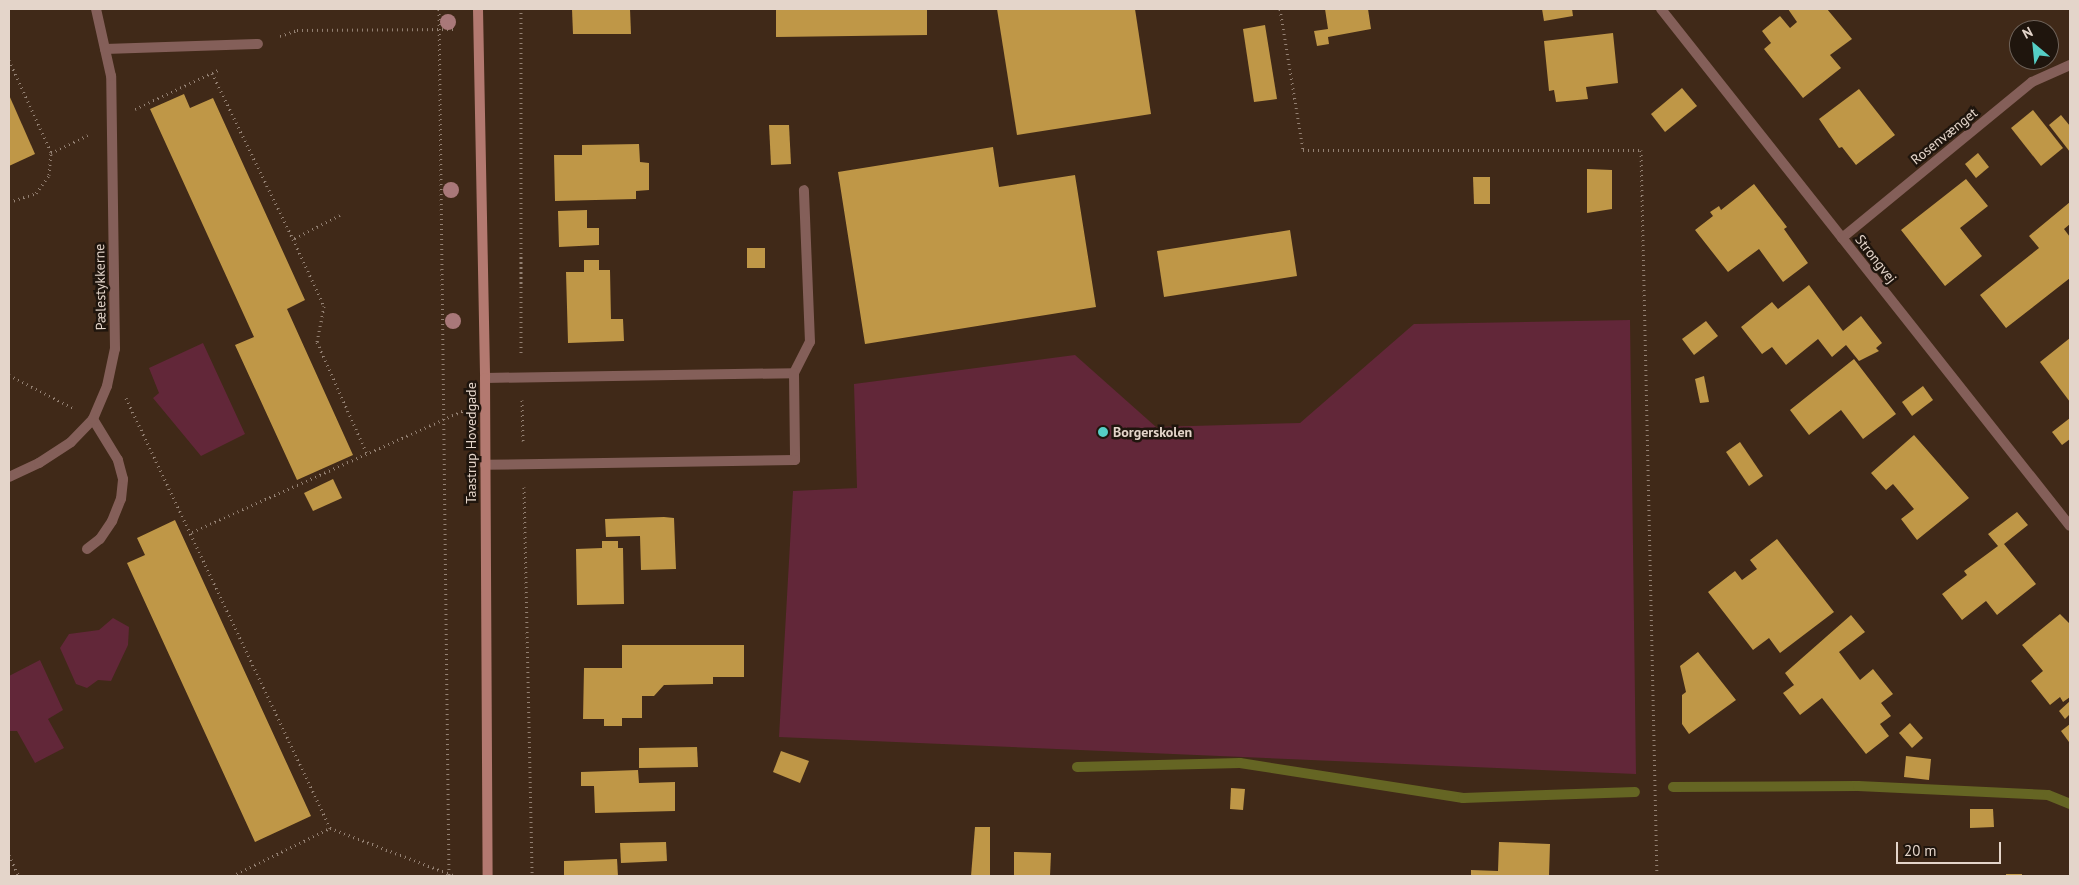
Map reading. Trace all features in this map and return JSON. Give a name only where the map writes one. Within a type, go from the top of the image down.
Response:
[{"type":"street","name":"Pælestykkerne","points":[[9,478],[39,464],[72,442],[94,419],[107,386],[115,349],[111,76],[96,9]]},
{"type":"street","name":"Taastrup Hovedgade","points":[[478,9],[485,378],[488,876]]},
{"type":"street","name":"Strongvej","points":[[1661,9],[2070,526]]},
{"type":"street","points":[[105,49],[258,44]]},
{"type":"street","name":"Rosenvænget","points":[[1842,238],[2032,82],[2070,65]]},
{"type":"street","points":[[485,465],[796,460],[794,373],[810,342],[804,190]]},
{"type":"street","points":[[485,378],[794,373]]},
{"type":"street","points":[[87,549],[100,539],[112,521],[121,499],[123,479],[118,460],[94,419]]},
{"type":"path","points":[[439,9],[449,875]]},
{"type":"path","points":[[1280,9],[1303,150],[1641,150],[1657,876]]},
{"type":"path","points":[[258,44],[297,30],[478,29]]},
{"type":"path","points":[[9,60],[51,152],[49,174],[36,193],[16,202],[9,202]]},
{"type":"path","points":[[51,152],[112,123],[137,108],[220,69]]},
{"type":"path","points":[[212,73],[324,306],[317,342],[367,454]]},
{"type":"path","points":[[293,239],[340,215]]},
{"type":"path","points":[[9,375],[94,419]]},
{"type":"path","points":[[107,386],[130,401],[330,828],[455,876]]},
{"type":"path","points":[[192,532],[485,401],[522,401]]},
{"type":"path","points":[[232,876],[330,828]]},
{"type":"path","points":[[9,855],[19,876]]},
{"type":"shaded area","points":[[1630,320],[1636,774],[779,737],[793,491],[857,488],[854,384],[1075,355],[1156,427],[1300,423],[1414,324]]},
{"type":"shaded area","points":[[203,343],[245,434],[201,456],[153,398],[159,393],[149,368]]},
{"type":"shaded area","points":[[113,618],[129,627],[128,645],[111,681],[98,680],[87,688],[76,684],[60,648],[69,634],[99,630]]},
{"type":"shaded area","points":[[40,660],[63,710],[48,719],[64,748],[35,763],[17,731],[9,731],[9,676]]},
{"type":"building","points":[[572,9],[630,9],[631,34],[573,34]]},
{"type":"building","points":[[776,9],[927,9],[927,35],[776,37]]},
{"type":"building","points":[[997,9],[1135,9],[1151,114],[1017,135]]},
{"type":"building","points":[[1325,9],[1368,9],[1371,29],[1328,37],[1329,44],[1317,46],[1314,31],[1328,29]]},
{"type":"building","points":[[1542,9],[1572,9],[1573,16],[1544,21]]},
{"type":"building","points":[[1788,9],[1827,9],[1852,39],[1830,55],[1841,68],[1803,98],[1764,49],[1771,43],[1762,31],[1780,16],[1790,28],[1797,22]]},
{"type":"building","points":[[1265,25],[1277,99],[1254,102],[1243,29]]},
{"type":"building","points":[[1613,33],[1618,83],[1586,87],[1588,99],[1556,102],[1554,90],[1549,91],[1544,41]]},
{"type":"building","points":[[1682,88],[1697,106],[1665,132],[1651,114]]},
{"type":"building","points":[[1859,89],[1895,135],[1856,165],[1842,147],[1839,148],[1819,119]]},
{"type":"building","points":[[184,94],[190,108],[213,98],[305,300],[287,309],[353,455],[297,480],[235,345],[254,337],[150,109]]},
{"type":"building","points":[[9,95],[35,154],[9,166]]},
{"type":"building","points":[[2033,110],[2063,148],[2041,166],[2011,128]]},
{"type":"building","points":[[2061,115],[2070,126],[2070,152],[2049,125]]},
{"type":"building","points":[[769,125],[789,125],[791,164],[771,165]]},
{"type":"building","points":[[639,144],[640,162],[649,163],[649,190],[636,191],[636,199],[555,201],[554,155],[582,155],[582,145]]},
{"type":"building","points":[[993,147],[999,187],[1075,175],[1096,307],[865,344],[838,172]]},
{"type":"building","points":[[1978,153],[1989,167],[1976,178],[1965,164]]},
{"type":"building","points":[[1587,169],[1612,170],[1612,209],[1587,213]]},
{"type":"building","points":[[1473,177],[1490,177],[1490,204],[1474,204]]},
{"type":"building","points":[[1966,179],[1988,206],[1960,228],[1982,256],[1945,286],[1901,230]]},
{"type":"building","points":[[1754,184],[1787,227],[1784,229],[1808,263],[1783,282],[1759,249],[1728,272],[1695,230],[1713,216],[1710,212],[1719,206],[1721,210]]},
{"type":"building","points":[[2070,202],[2070,224],[2064,229],[2070,237],[2070,278],[2006,328],[1980,295],[2039,248],[2029,236]]},
{"type":"building","points":[[587,210],[587,228],[599,228],[599,245],[559,247],[558,211]]},
{"type":"building","points":[[1290,230],[1297,276],[1164,297],[1157,251]]},
{"type":"building","points":[[747,248],[765,248],[765,268],[747,268]]},
{"type":"building","points":[[584,260],[599,260],[599,270],[610,270],[611,319],[623,319],[624,341],[568,343],[566,272],[584,272]]},
{"type":"building","points":[[1809,285],[1843,331],[1861,316],[1882,343],[1876,348],[1879,351],[1859,361],[1846,345],[1832,357],[1818,339],[1786,365],[1772,347],[1762,354],[1741,327],[1772,302],[1778,309]]},
{"type":"building","points":[[1706,321],[1718,336],[1694,355],[1682,339]]},
{"type":"building","points":[[2070,338],[2070,402],[2040,362]]},
{"type":"building","points":[[1854,359],[1896,414],[1863,439],[1841,410],[1809,435],[1790,410]]},
{"type":"building","points":[[1704,376],[1709,402],[1700,403],[1695,379]]},
{"type":"building","points":[[1923,386],[1933,400],[1912,416],[1902,402]]},
{"type":"building","points":[[2070,418],[2070,439],[2062,445],[2052,432]]},
{"type":"building","points":[[1914,435],[1969,498],[1917,540],[1901,519],[1914,509],[1893,484],[1886,490],[1871,473]]},
{"type":"building","points":[[1740,442],[1763,476],[1749,486],[1726,452]]},
{"type":"building","points":[[333,479],[342,498],[313,511],[304,493]]},
{"type":"building","points":[[2017,512],[2028,525],[2004,544],[2036,584],[1997,615],[1986,601],[1962,620],[1942,594],[1967,575],[1964,571],[1998,546],[1988,534]]},
{"type":"building","points":[[674,518],[676,569],[641,570],[640,536],[606,537],[605,519]]},
{"type":"building","points":[[175,520],[311,816],[255,842],[127,563],[145,555],[137,538]]},
{"type":"building","points":[[1777,539],[1834,612],[1780,653],[1769,638],[1753,650],[1708,592],[1735,571],[1742,580],[1757,569],[1750,560]]},
{"type":"building","points":[[602,541],[618,541],[618,548],[623,548],[624,604],[577,605],[576,549],[602,548]]},
{"type":"building","points":[[2060,614],[2070,624],[2070,697],[2063,702],[2060,697],[2050,705],[2031,681],[2043,671],[2022,645]]},
{"type":"building","points":[[1851,615],[1865,632],[1839,652],[1860,680],[1873,669],[1893,694],[1881,703],[1891,716],[1880,724],[1889,736],[1866,754],[1822,698],[1800,715],[1783,693],[1794,685],[1785,673]]},
{"type":"building","points":[[622,645],[744,645],[744,677],[713,677],[713,684],[664,685],[654,696],[642,696],[642,718],[622,718],[622,726],[604,726],[604,719],[583,719],[584,668],[622,668]]},
{"type":"building","points":[[1698,652],[1736,700],[1689,734],[1682,724],[1682,695],[1686,692],[1680,666]]},
{"type":"building","points":[[2070,701],[2070,718],[2069,715],[2065,719],[2059,711]]},
{"type":"building","points":[[1910,723],[1923,738],[1912,748],[1899,733]]},
{"type":"building","points":[[2070,724],[2070,741],[2069,742],[2061,731]]},
{"type":"building","points":[[697,747],[698,767],[639,768],[639,748]]},
{"type":"building","points":[[781,751],[809,761],[800,783],[773,772]]},
{"type":"building","points":[[1906,756],[1931,759],[1929,780],[1904,777]]},
{"type":"building","points":[[638,770],[639,783],[675,782],[675,811],[595,813],[594,786],[581,786],[581,772]]},
{"type":"building","points":[[1231,788],[1245,789],[1243,810],[1230,809]]},
{"type":"building","points":[[1970,809],[1993,809],[1994,827],[1970,828]]},
{"type":"building","points":[[975,827],[990,827],[990,876],[971,876]]},
{"type":"building","points":[[666,842],[667,861],[621,863],[620,843]]},
{"type":"building","points":[[1499,842],[1550,844],[1549,876],[1471,876],[1471,870],[1498,871]]},
{"type":"building","points":[[1014,852],[1051,853],[1050,876],[1014,876]]},
{"type":"building","points":[[617,859],[618,876],[564,876],[564,861]]},
{"type":"building","points":[[2006,874],[2022,874],[2022,876],[2006,876]]},
{"type":"waterway","points":[[1077,767],[1240,763],[1463,798],[1635,792]]},
{"type":"waterway","points":[[1673,787],[1858,786],[2048,795],[2070,804]]},
{"type":"place","name":"Borgerskolen","points":[[1103,432]]}]
